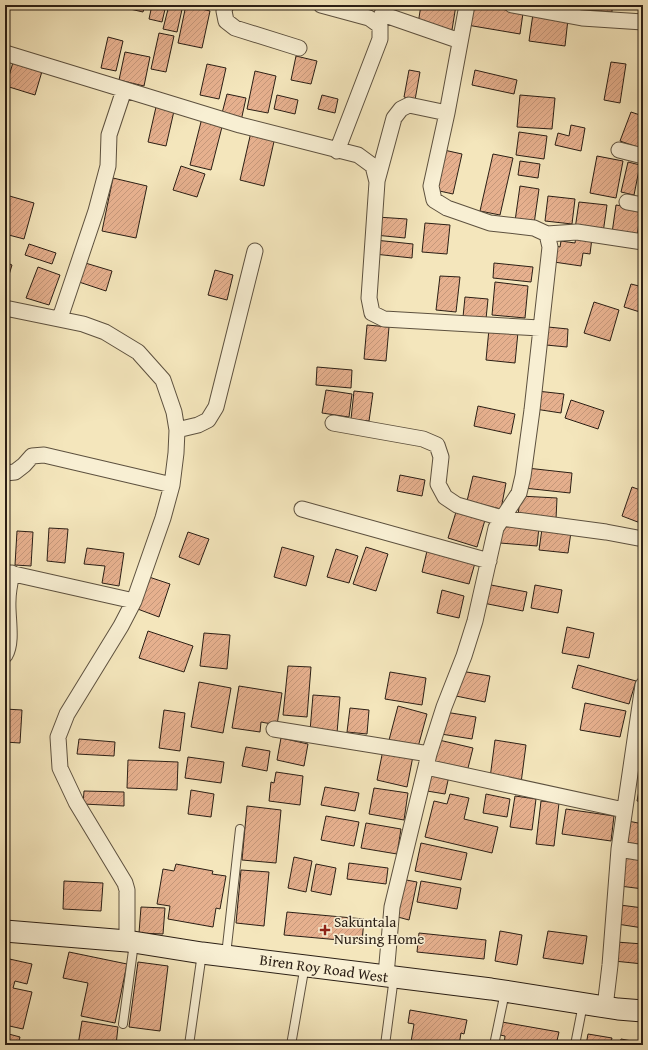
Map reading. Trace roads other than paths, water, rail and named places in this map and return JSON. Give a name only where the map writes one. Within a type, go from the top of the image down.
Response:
[{"type":"main road","name":"Biren Roy Road West","points":[[5,931],[130,942],[505,991],[583,1004],[643,1011]]},
{"type":"street","points":[[226,5],[224,11],[226,21],[235,28],[299,48]]},
{"type":"street","points":[[321,5],[369,18],[382,15],[460,41]]},
{"type":"street","points":[[467,5],[448,113],[431,186],[434,200],[448,208],[490,223],[534,228],[547,234],[577,232],[643,242]]},
{"type":"street","points":[[512,5],[582,18],[643,22]]},
{"type":"street","points":[[337,151],[380,39],[382,15]]},
{"type":"street","points":[[5,54],[240,125],[337,151],[358,155],[373,166],[377,182]]},
{"type":"street","points":[[60,318],[96,211],[110,156],[108,146],[109,135],[124,90]]},
{"type":"street","points":[[448,113],[409,105],[401,109],[394,118],[377,182],[369,298],[372,313],[384,319],[540,328]]},
{"type":"street","points":[[619,150],[643,156]]},
{"type":"street","points":[[627,202],[643,205]]},
{"type":"street","points":[[390,976],[392,907],[428,761],[444,707],[464,656],[475,621],[496,528],[519,493],[523,476],[532,410],[550,247],[547,234]]},
{"type":"street","points":[[177,430],[198,425],[208,420],[216,407],[255,251]]},
{"type":"street","points":[[5,308],[60,318],[83,324],[105,332],[138,352],[163,380],[174,412],[177,430],[172,485],[134,601],[121,626],[67,714],[58,737],[60,768],[76,802],[126,886],[130,942]]},
{"type":"street","points":[[332,423],[423,439],[437,445],[441,457],[438,484],[445,497],[457,505],[502,518],[606,532],[643,539]]},
{"type":"street","points":[[5,472],[15,472],[32,456],[44,455],[172,485]]},
{"type":"street","points":[[302,509],[489,561]]},
{"type":"street","points":[[5,655],[7,652],[9,635],[8,573],[134,601]]},
{"type":"street","points":[[605,1007],[610,965],[619,849],[642,695]]},
{"type":"street","points":[[274,729],[428,761],[624,810]]},
{"type":"street","points":[[619,849],[643,853]]},
{"type":"lane","points":[[226,955],[240,830]]},
{"type":"lane","points":[[123,1024],[130,942]]},
{"type":"lane","points":[[189,1045],[202,952]]},
{"type":"lane","points":[[291,1045],[306,965]]},
{"type":"lane","points":[[385,1045],[390,976]]},
{"type":"lane","points":[[494,1045],[505,991]]},
{"type":"lane","points":[[575,1045],[583,1004]]},
{"type":"place","name":"Sakuntala Nursing Home","points":[[325,930]]}]
